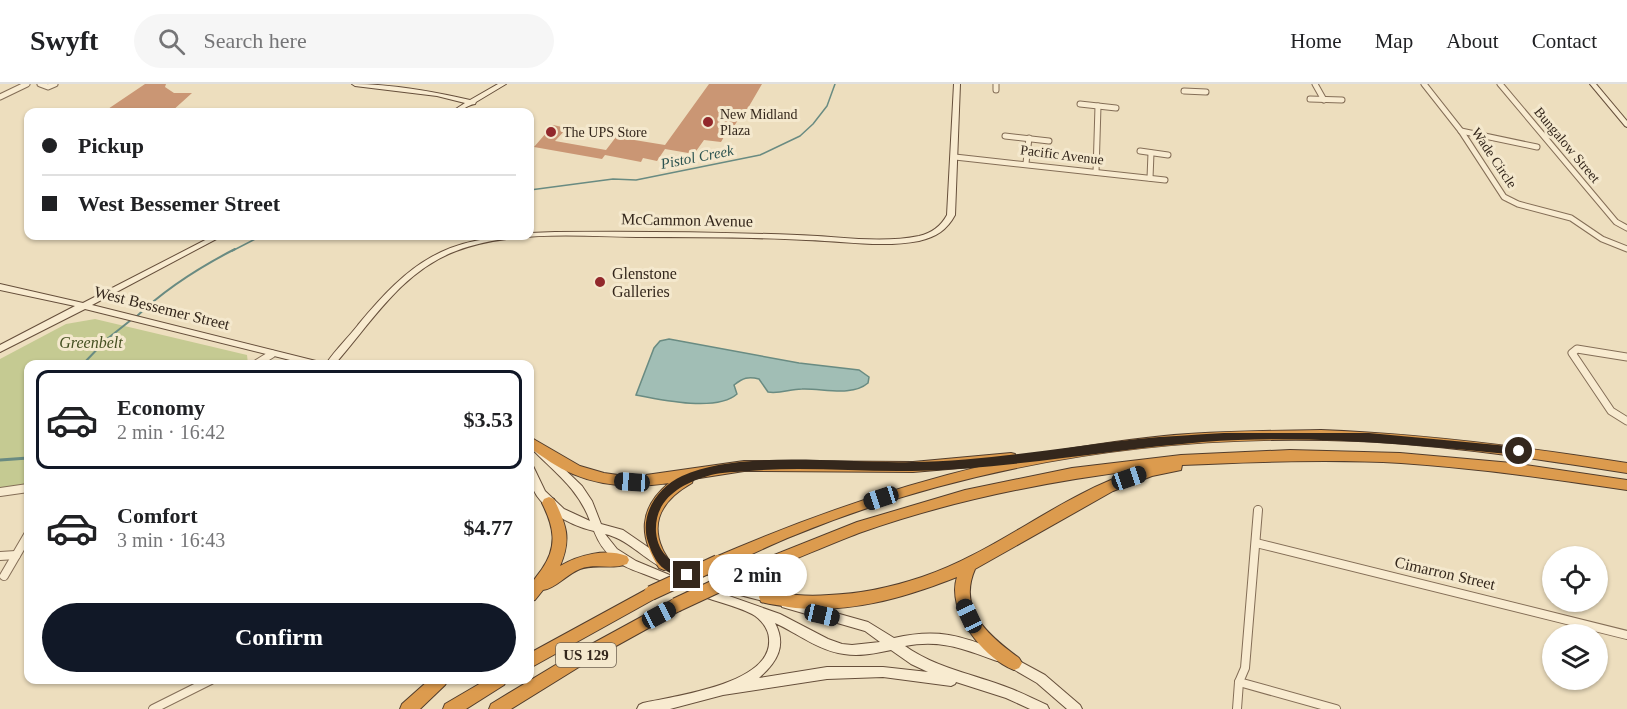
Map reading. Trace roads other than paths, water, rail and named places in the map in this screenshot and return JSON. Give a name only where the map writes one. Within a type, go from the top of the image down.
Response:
[{"type":"highway","name":"US 129","points":[[534,659],[651,593],[780,534],[928,484],[1037,458],[1177,440],[1321,435],[1469,445],[1627,468]]},
{"type":"highway","points":[[534,445],[570,468],[592,476],[649,481],[714,470],[772,465],[913,467],[1037,458]]},
{"type":"highway","name":"US 129","points":[[497,709],[582,657],[676,605],[749,571],[851,530],[969,494],[1051,475],[1228,455],[1307,453],[1454,460],[1627,485]]},
{"type":"highway","points":[[766,597],[791,602],[816,603],[871,596],[923,583],[969,565],[1096,491],[1142,474],[1205,462],[1228,455]]},
{"type":"highway","points":[[664,564],[655,550],[651,534],[655,507],[660,498],[673,486],[714,470]]},
{"type":"highway","points":[[534,590],[550,570],[561,549],[560,528],[549,503]]},
{"type":"highway","points":[[534,592],[562,570],[576,563],[599,558],[622,560]]},
{"type":"highway","points":[[969,565],[960,584],[962,602],[987,642],[1014,663]]},
{"type":"highway","points":[[408,709],[436,684]]},
{"type":"highway","points":[[451,709],[492,684]]},
{"type":"main road","points":[[356,84],[437,94],[473,103]]},
{"type":"main road","points":[[462,108],[502,84]]},
{"type":"main road","name":"McCammon Avenue","points":[[534,237],[583,234],[799,237],[864,241],[918,238],[935,233],[948,224],[951,215],[957,84]]},
{"type":"main road","points":[[1593,84],[1627,125]]},
{"type":"main road","points":[[0,349],[210,240]]},
{"type":"main road","name":"McCammon Avenue","points":[[334,360],[410,273],[452,249],[491,240]]},
{"type":"main road","name":"West Bessemer Street","points":[[0,286],[298,360]]},
{"type":"main road","points":[[534,446],[577,488],[588,505],[595,526],[611,551],[622,560],[660,576],[758,610],[827,644],[841,648],[855,650],[918,639],[954,640],[1014,663],[1041,679],[1076,709]]},
{"type":"main road","points":[[534,477],[549,503],[571,518],[619,533],[664,564],[708,583],[862,625],[934,669],[1008,693],[1043,709]]},
{"type":"main road","points":[[721,690],[755,676],[766,666],[773,654],[775,638],[772,628],[758,610]]},
{"type":"main road","points":[[643,709],[721,690],[798,676],[837,673],[908,674],[975,683]]},
{"type":"street","points":[[0,97],[27,84]]},
{"type":"street","points":[[40,84],[48,87],[55,84]]},
{"type":"street","points":[[1192,84],[1195,92]]},
{"type":"street","points":[[1316,84],[1324,99]]},
{"type":"street","name":"Wade Circle","points":[[1424,84],[1461,131],[1504,197],[1518,204],[1570,218],[1602,239],[1627,249]]},
{"type":"street","name":"Bungalow Street","points":[[1500,84],[1616,222],[1627,228]]},
{"type":"street","points":[[1184,91],[1206,92]]},
{"type":"street","points":[[1310,99],[1342,100]]},
{"type":"street","points":[[1080,104],[1116,108]]},
{"type":"street","points":[[1096,172],[1098,106]]},
{"type":"street","points":[[1461,131],[1537,147]]},
{"type":"street","points":[[1005,136],[1049,141]]},
{"type":"street","points":[[1026,163],[1029,138]]},
{"type":"street","points":[[1140,151],[1168,155]]},
{"type":"street","points":[[1150,178],[1151,153]]},
{"type":"street","name":"Pacific Avenue","points":[[955,157],[1165,180]]},
{"type":"street","points":[[1627,357],[1577,349],[1572,353],[1611,411],[1627,421]]},
{"type":"street","points":[[262,360],[272,354]]},
{"type":"street","points":[[0,492],[24,489]]},
{"type":"street","points":[[1237,709],[1239,682],[1245,668],[1258,510]]},
{"type":"street","points":[[4,576],[24,541]]},
{"type":"street","name":"Cimarron Street","points":[[1256,543],[1627,635]]},
{"type":"street","points":[[0,556],[15,555]]},
{"type":"street","points":[[1239,682],[1336,709]]},
{"type":"street","points":[[153,709],[202,684]]},
{"type":"water","points":[[669,339],[799,363],[859,370],[869,377],[868,383],[854,390],[845,391],[802,389],[768,392],[759,379],[749,378],[734,385],[737,394],[728,399],[703,404],[674,402],[636,395],[654,348],[660,341]]},
{"type":"waterway","name":"Pistol Creek","points":[[534,189],[613,179],[636,180],[760,155],[800,136],[813,124],[827,106],[835,84]]},
{"type":"waterway","name":"Pistol Creek","points":[[232,251],[253,240]]},
{"type":"waterway","name":"Pistol Creek","points":[[136,317],[183,279],[235,249]]},
{"type":"waterway","name":"Pistol Creek","points":[[87,360],[107,339],[131,320]]},
{"type":"waterway","name":"Pistol Creek","points":[[0,460],[24,458]]},
{"type":"place","name":"New Midland Plaza","points":[[708,122]]},
{"type":"place","name":"The UPS Store","points":[[551,132]]},
{"type":"place","name":"Glenstone Galleries","points":[[600,282]]},
{"type":"park label","name":"Greenbelt","points":[[91,342]]}]
